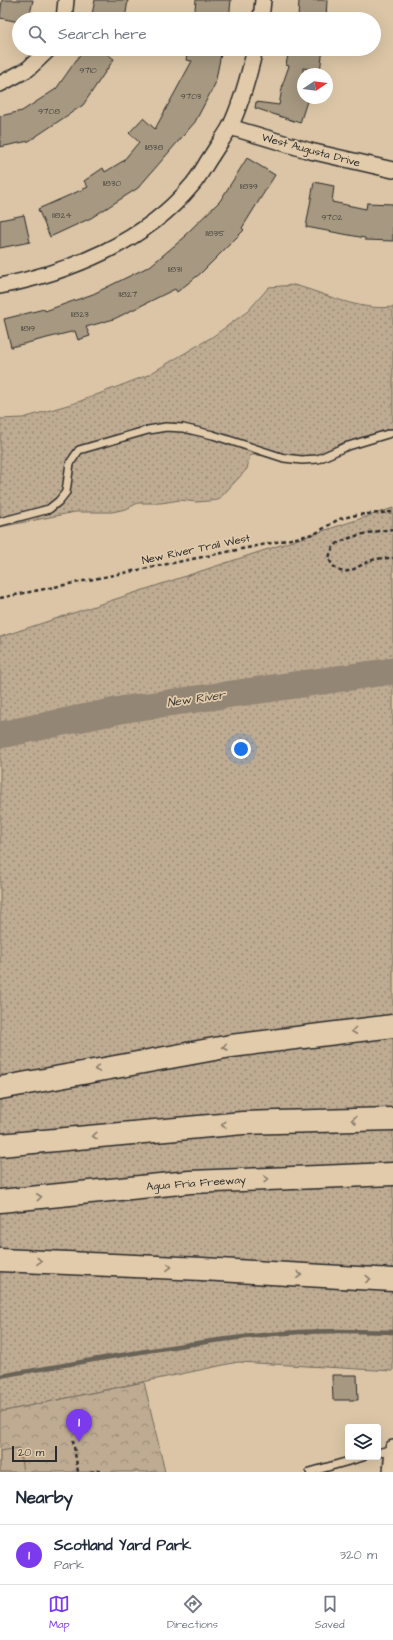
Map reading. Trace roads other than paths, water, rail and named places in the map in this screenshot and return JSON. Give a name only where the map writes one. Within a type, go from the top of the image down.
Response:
[{"type":"highway","points":[[0,1088],[231,1046],[393,1026]]},
{"type":"highway","points":[[0,1145],[243,1123],[393,1119]]},
{"type":"highway","name":"Agua Fria Freeway","points":[[0,1201],[190,1182],[393,1174]]},
{"type":"highway","points":[[0,1260],[202,1269],[393,1280]]},
{"type":"street","points":[[65,12],[66,0]]},
{"type":"street","points":[[262,12],[263,0]]},
{"type":"street","points":[[0,84],[28,70],[42,56]]},
{"type":"street","points":[[0,286],[62,270],[107,250],[143,230],[167,210],[192,185],[230,127],[246,86],[254,56]]},
{"type":"street","name":"West Augusta Drive","points":[[230,127],[310,151],[393,170]]},
{"type":"street","points":[[391,1472],[393,1448]]},
{"type":"lane","points":[[0,522],[49,510],[59,502],[66,492],[70,463],[79,450],[148,430],[166,427],[183,428],[213,435],[284,458],[302,460],[318,459],[345,447],[391,433]]},
{"type":"lane","points":[[381,1452],[393,1448]]},
{"type":"lane","points":[[310,1472],[352,1460]]},
{"type":"waterway","name":"New River","points":[[0,735],[126,709],[393,671]]},
{"type":"waterway","points":[[0,1376],[204,1342],[272,1334],[348,1331],[393,1332]]},
{"type":"place","name":"Scotland Yard Park","points":[[79,1442]]}]
